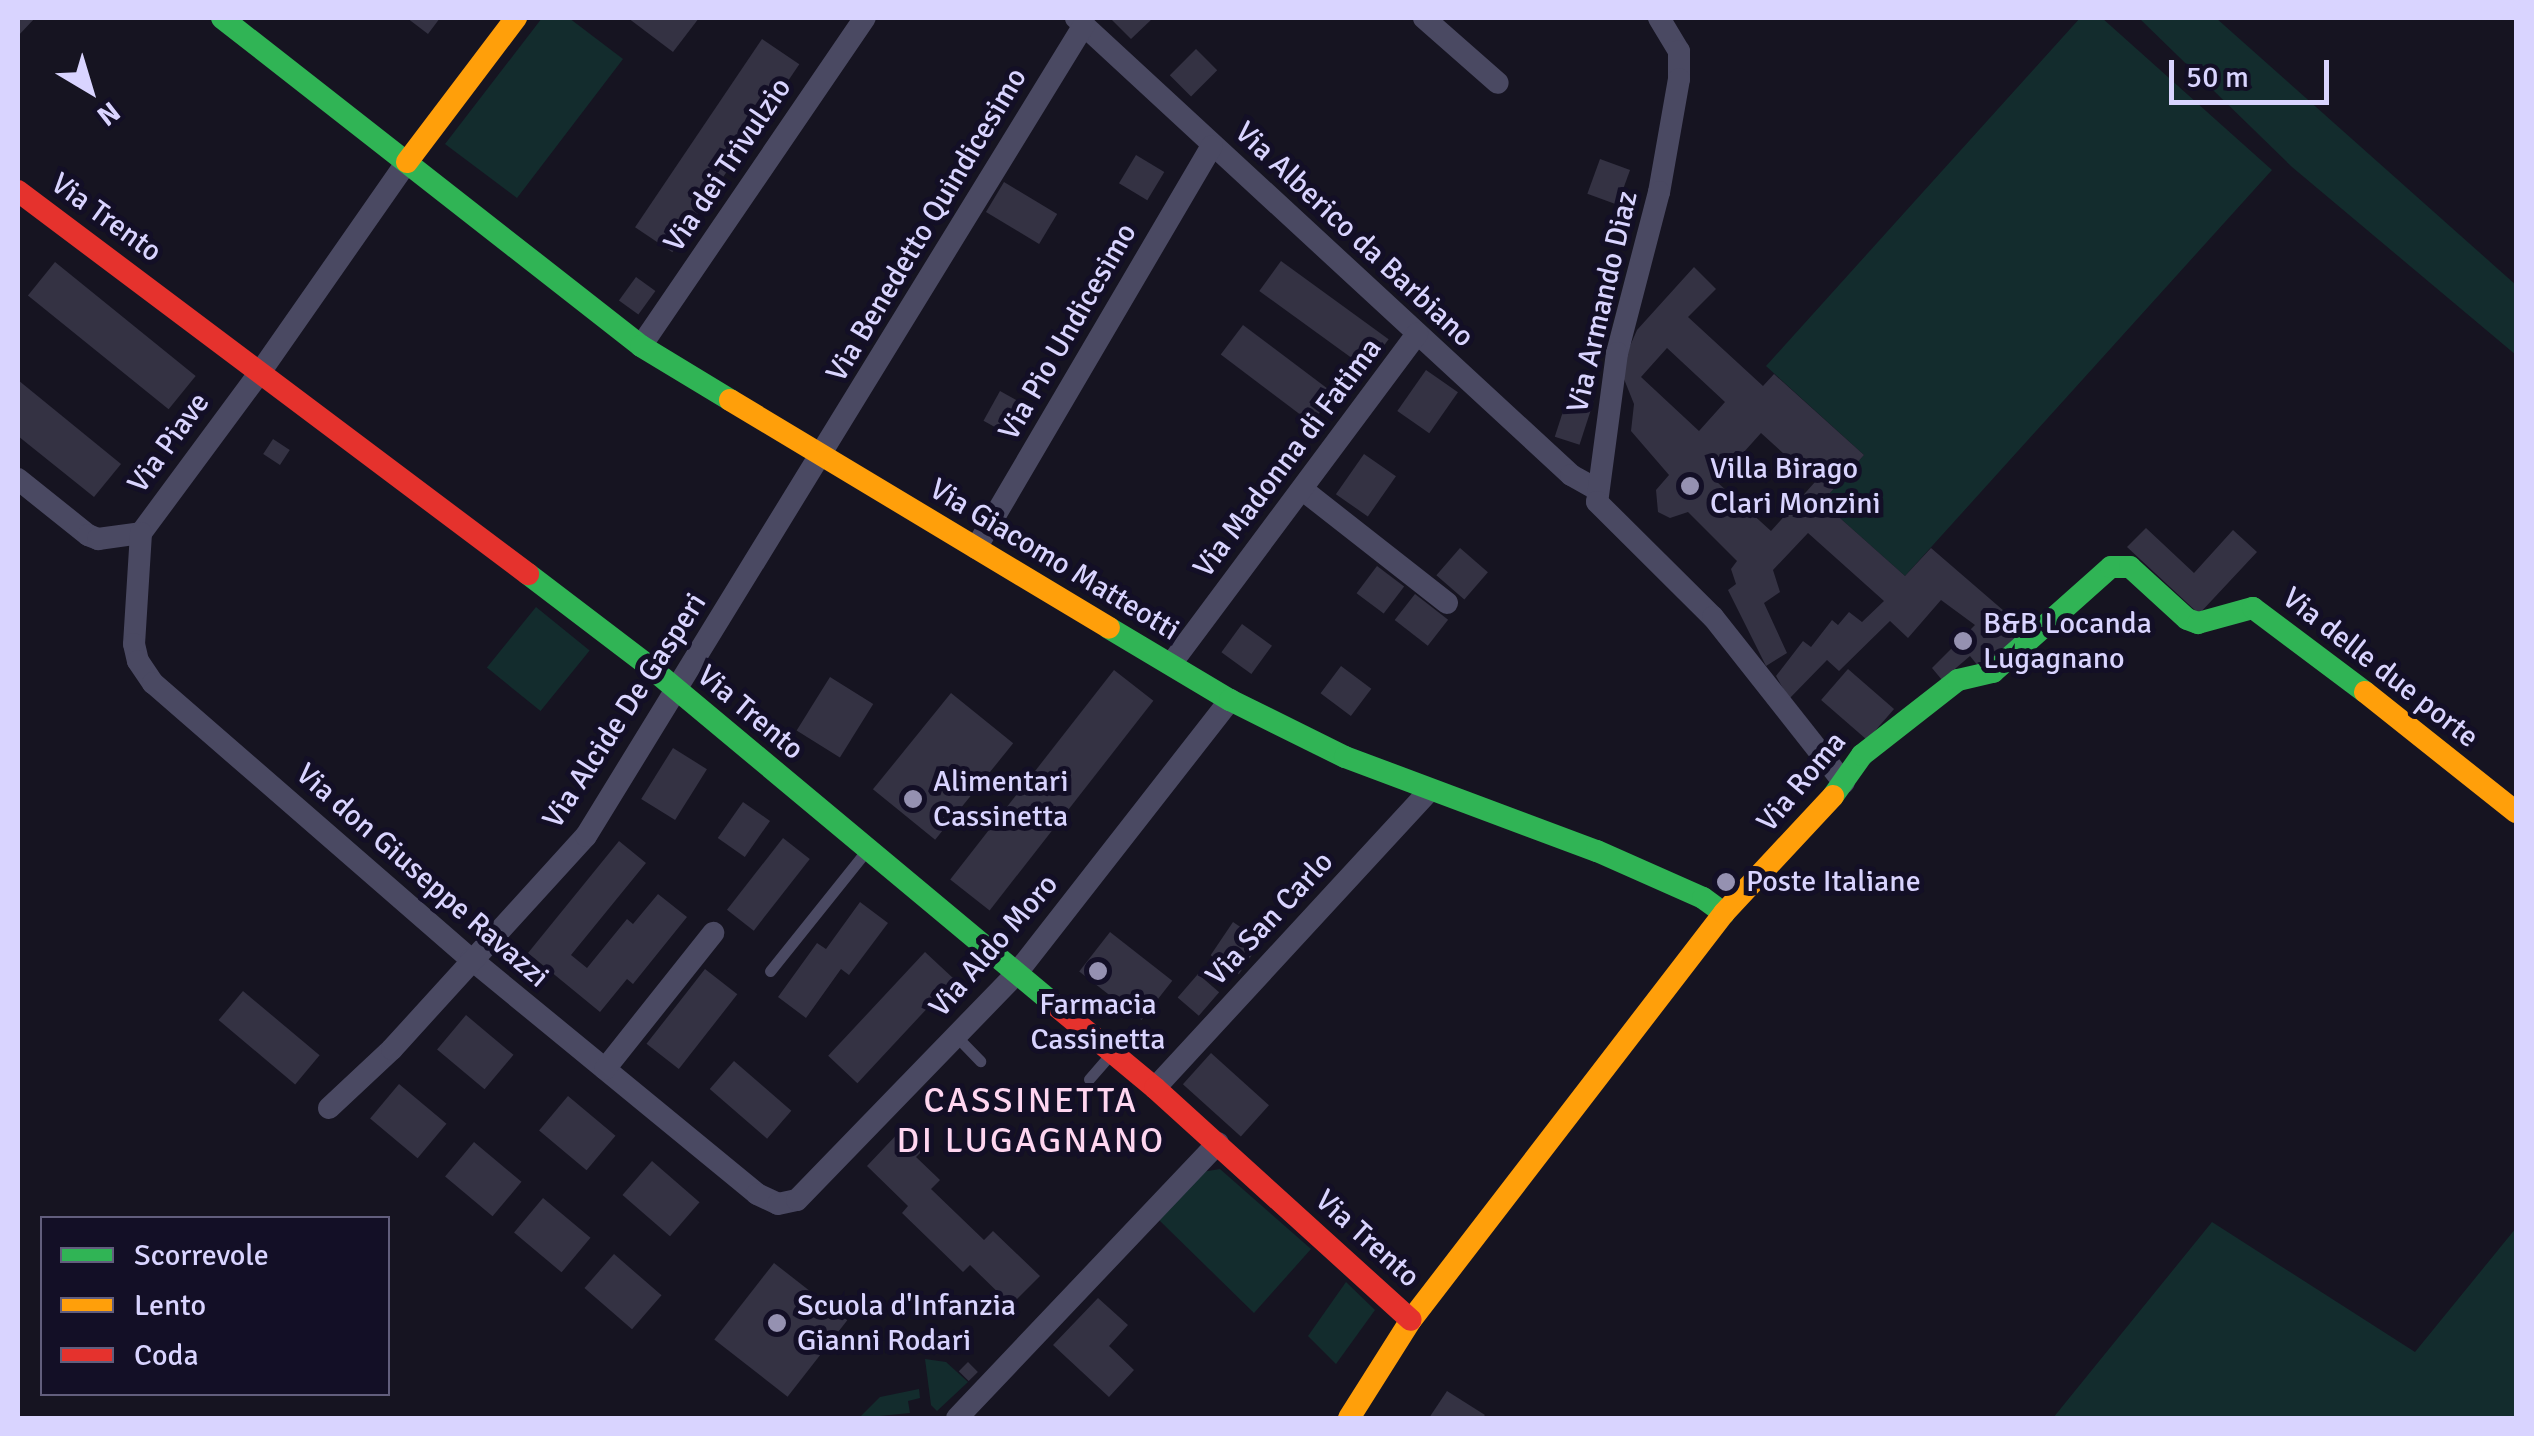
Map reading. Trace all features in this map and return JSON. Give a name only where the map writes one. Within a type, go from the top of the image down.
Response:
[{"type":"street","name":"Via Giacomo Matteotti","points":[[222,18],[641,346],[1230,700],[1429,792],[1597,851],[1703,898],[1724,912]]},
{"type":"street","points":[[407,162],[516,18]]},
{"type":"street","name":"Via dei Trivulzio","points":[[641,346],[866,18]]},
{"type":"street","points":[[1424,18],[1498,83]]},
{"type":"street","name":"Via Armando Diaz","points":[[1596,489],[1617,353],[1658,192],[1676,98],[1680,61],[1675,42],[1659,18]]},
{"type":"street","name":"Via Alberico da Barbiano","points":[[1080,21],[1572,475],[1596,489]]},
{"type":"street","name":"Via Benedetto Quindicesimo","points":[[821,456],[1080,21]]},
{"type":"street","name":"Via Pio Undicesimo","points":[[976,548],[1212,146]]},
{"type":"street","name":"Via Piave","points":[[18,479],[88,535],[98,539],[141,532],[261,371],[407,162]]},
{"type":"street","name":"Via Trento","points":[[18,191],[261,371],[676,689],[1155,1088],[1411,1320]]},
{"type":"street","name":"Via Madonna di Fatima","points":[[1171,664],[1417,334]]},
{"type":"street","name":"Via Alcide De Gasperi","points":[[329,1108],[392,1050],[471,958],[586,836],[821,456]]},
{"type":"street","points":[[1596,489],[1597,502],[1713,616],[1844,782]]},
{"type":"street","points":[[1303,490],[1447,604]]},
{"type":"street","name":"Via don Giuseppe Ravazzi","points":[[141,532],[134,644],[138,662],[153,683],[604,1070],[781,1210]]},
{"type":"street","name":"Via Roma","points":[[1349,1418],[1411,1320],[1724,912],[1822,812],[1862,756],[1890,729],[1958,680],[1992,672],[2112,567],[2130,568],[2170,605],[2198,623],[2252,608]]},
{"type":"street","name":"Via delle due porte","points":[[2252,608],[2273,619],[2516,812]]},
{"type":"street","name":"Via Aldo Moro","points":[[781,1210],[797,1200],[1016,974],[1230,700]]},
{"type":"street","name":"Via San Carlo","points":[[1155,1088],[1429,792]]},
{"type":"street","points":[[604,1070],[714,934]]},
{"type":"street","points":[[957,1418],[1218,1143]]},
{"type":"lane","points":[[770,971],[866,851]]},
{"type":"lane","points":[[956,1036],[980,1061]]},
{"type":"lane","points":[[1089,1079],[1111,1052]]},
{"type":"green space","points":[[542,18],[569,18],[623,59],[517,198],[445,144]]},
{"type":"green space","points":[[2080,18],[2102,18],[2272,170],[1905,576],[1822,502],[1864,455],[1766,366]]},
{"type":"green space","points":[[2139,18],[2216,18],[2516,285],[2516,355],[2292,167]]},
{"type":"green space","points":[[536,607],[590,650],[541,711],[487,668]]},
{"type":"green space","points":[[1220,1169],[1311,1249],[1254,1313],[1159,1220],[1202,1172]]},
{"type":"green space","points":[[2212,1222],[2415,1352],[2516,1228],[2516,1418],[2053,1418]]},
{"type":"green space","points":[[1346,1282],[1375,1310],[1336,1364],[1308,1336]]},
{"type":"green space","points":[[925,1359],[946,1362],[968,1382],[937,1411],[931,1405]]},
{"type":"green space","points":[[919,1389],[920,1398],[908,1401],[910,1413],[859,1418],[880,1397]]},
{"type":"building","points":[[18,18],[35,18],[18,36]]},
{"type":"building","points":[[407,18],[440,18],[428,34]]},
{"type":"building","points":[[628,18],[699,18],[673,52]]},
{"type":"building","points":[[1110,18],[1153,18],[1131,39]]},
{"type":"building","points":[[762,39],[799,64],[672,252],[635,227]]},
{"type":"building","points":[[1196,49],[1217,70],[1191,96],[1170,75]]},
{"type":"building","points":[[1136,155],[1164,172],[1147,200],[1119,183]]},
{"type":"building","points":[[1600,159],[1630,170],[1617,205],[1587,194]]},
{"type":"building","points":[[1004,182],[1057,214],[1039,244],[986,212]]},
{"type":"building","points":[[1281,261],[1389,339],[1367,369],[1259,291]]},
{"type":"building","points":[[55,262],[196,376],[169,409],[28,295]]},
{"type":"building","points":[[1694,267],[1716,289],[1688,317],[1763,386],[1774,374],[1864,455],[1822,502],[1905,576],[1931,548],[2026,630],[1983,672],[1970,656],[1942,680],[1932,668],[1975,625],[1941,600],[1908,638],[1890,621],[1839,671],[1827,660],[1789,699],[1776,676],[1803,641],[1811,647],[1832,620],[1838,625],[1849,612],[1862,622],[1884,601],[1808,533],[1773,570],[1780,592],[1764,603],[1787,653],[1766,666],[1728,590],[1736,584],[1731,569],[1737,561],[1688,512],[1670,518],[1658,512],[1656,490],[1669,475],[1631,431],[1634,404],[1624,379],[1626,355],[1637,330]],"holes":[[[1667,348],[1725,402],[1699,431],[1641,377]],[[1761,433],[1815,482],[1771,531],[1717,482]]]},
{"type":"building","points":[[636,277],[655,291],[638,315],[619,300]]},
{"type":"building","points":[[1243,325],[1334,394],[1312,423],[1221,355]]},
{"type":"building","points":[[1426,370],[1458,392],[1429,433],[1397,411]]},
{"type":"building","points":[[18,380],[121,464],[94,497],[18,436]]},
{"type":"building","points":[[1000,391],[1034,410],[1018,440],[984,421]]},
{"type":"building","points":[[1569,393],[1594,401],[1580,445],[1555,437]]},
{"type":"building","points":[[273,439],[290,450],[280,465],[263,454]]},
{"type":"building","points":[[1364,454],[1396,476],[1368,517],[1336,494]]},
{"type":"building","points":[[2146,528],[2194,573],[2233,530],[2257,552],[2199,614],[2127,547]]},
{"type":"building","points":[[1460,548],[1488,572],[1464,599],[1436,575]]},
{"type":"building","points":[[1377,566],[1404,586],[1384,614],[1357,593]]},
{"type":"building","points":[[1415,594],[1448,620],[1428,646],[1395,620]]},
{"type":"building","points":[[1242,624],[1272,646],[1251,674],[1221,652]]},
{"type":"building","points":[[1341,666],[1371,689],[1351,716],[1321,693]]},
{"type":"building","points":[[1848,669],[1894,709],[1867,740],[1821,700]]},
{"type":"building","points":[[1114,670],[1153,701],[990,910],[950,880]]},
{"type":"building","points":[[830,677],[873,704],[840,757],[797,730]]},
{"type":"building","points":[[951,693],[1013,743],[935,840],[873,789]]},
{"type":"building","points":[[673,748],[707,769],[675,820],[641,799]]},
{"type":"building","points":[[743,802],[770,821],[745,857],[718,838]]},
{"type":"building","points":[[783,838],[810,859],[754,931],[727,910]]},
{"type":"building","points":[[619,841],[646,863],[571,955],[587,968],[627,919],[633,924],[658,894],[687,917],[633,984],[627,979],[600,1012],[528,953]]},
{"type":"building","points":[[860,902],[888,923],[849,975],[841,969],[806,1018],[778,997],[817,943],[826,949]]},
{"type":"building","points":[[1233,922],[1261,941],[1239,974],[1211,955]]},
{"type":"building","points":[[1110,932],[1172,981],[1141,1020],[1079,971]]},
{"type":"building","points":[[925,952],[954,979],[857,1083],[828,1056]]},
{"type":"building","points":[[705,969],[737,994],[679,1069],[647,1044]]},
{"type":"building","points":[[1198,974],[1219,992],[1199,1016],[1178,997]]},
{"type":"building","points":[[243,991],[320,1055],[295,1084],[219,1020]]},
{"type":"building","points":[[466,1015],[513,1055],[485,1089],[437,1049]]},
{"type":"building","points":[[1211,1053],[1269,1105],[1241,1136],[1183,1084]]},
{"type":"building","points":[[734,1061],[791,1111],[767,1139],[710,1089]]},
{"type":"building","points":[[399,1084],[446,1124],[418,1158],[370,1118]]},
{"type":"building","points":[[568,1096],[615,1136],[587,1170],[539,1130]]},
{"type":"building","points":[[902,1129],[923,1150],[916,1157],[940,1180],[931,1189],[984,1240],[993,1231],[1040,1276],[1011,1305],[970,1265],[963,1272],[902,1213],[908,1206],[867,1166]]},
{"type":"building","points":[[474,1142],[521,1182],[493,1216],[445,1176]]},
{"type":"building","points":[[652,1161],[700,1202],[670,1236],[622,1195]]},
{"type":"building","points":[[543,1198],[590,1238],[562,1272],[514,1232]]},
{"type":"building","points":[[614,1254],[662,1295],[632,1329],[584,1288]]},
{"type":"building","points":[[774,1263],[847,1320],[788,1397],[714,1339]]},
{"type":"building","points":[[1098,1298],[1128,1325],[1109,1346],[1134,1370],[1109,1397],[1053,1345]]},
{"type":"building","points":[[968,1362],[978,1372],[969,1381],[959,1371]]},
{"type":"building","points":[[1447,1391],[1485,1415],[1429,1418]]},
{"type":"traffic: fast","points":[[222,18],[641,346],[730,400]]},
{"type":"traffic: fast","points":[[1833,796],[1862,755],[1958,680],[1993,672],[2111,567],[2130,567],[2187,619],[2198,623],[2253,608],[2365,692]]},
{"type":"traffic: fast","points":[[528,574],[645,663],[1055,1005]]},
{"type":"traffic: fast","points":[[1109,628],[1230,700],[1345,757],[1597,851],[1703,898],[1724,913]]},
{"type":"traffic: slow","points":[[407,162],[516,18]]},
{"type":"traffic: slow","points":[[730,400],[1109,628]]},
{"type":"traffic: slow","points":[[2365,692],[2516,812]]},
{"type":"traffic: slow","points":[[1349,1418],[1411,1320],[1724,913],[1833,796]]},
{"type":"traffic: jam","points":[[18,191],[528,574]]},
{"type":"traffic: jam","points":[[1055,1005],[1155,1088],[1411,1320]]},
{"type":"place","name":"Villa Birago Clari Monzini","points":[[1690,486]]},
{"type":"place","name":"B&B Locanda Lugagnano","points":[[1963,641]]},
{"type":"place","name":"Alimentari Cassinetta","points":[[913,799]]},
{"type":"place","name":"Poste Italiane","points":[[1726,882]]},
{"type":"place","name":"Farmacia Cassinetta","points":[[1098,971]]},
{"type":"place","name":"Scuola d'Infanzia Gianni Rodari","points":[[777,1323]]},
{"type":"district","name":"CASSINETTA DI LUGAGNANO","points":[[1031,1121]]}]
